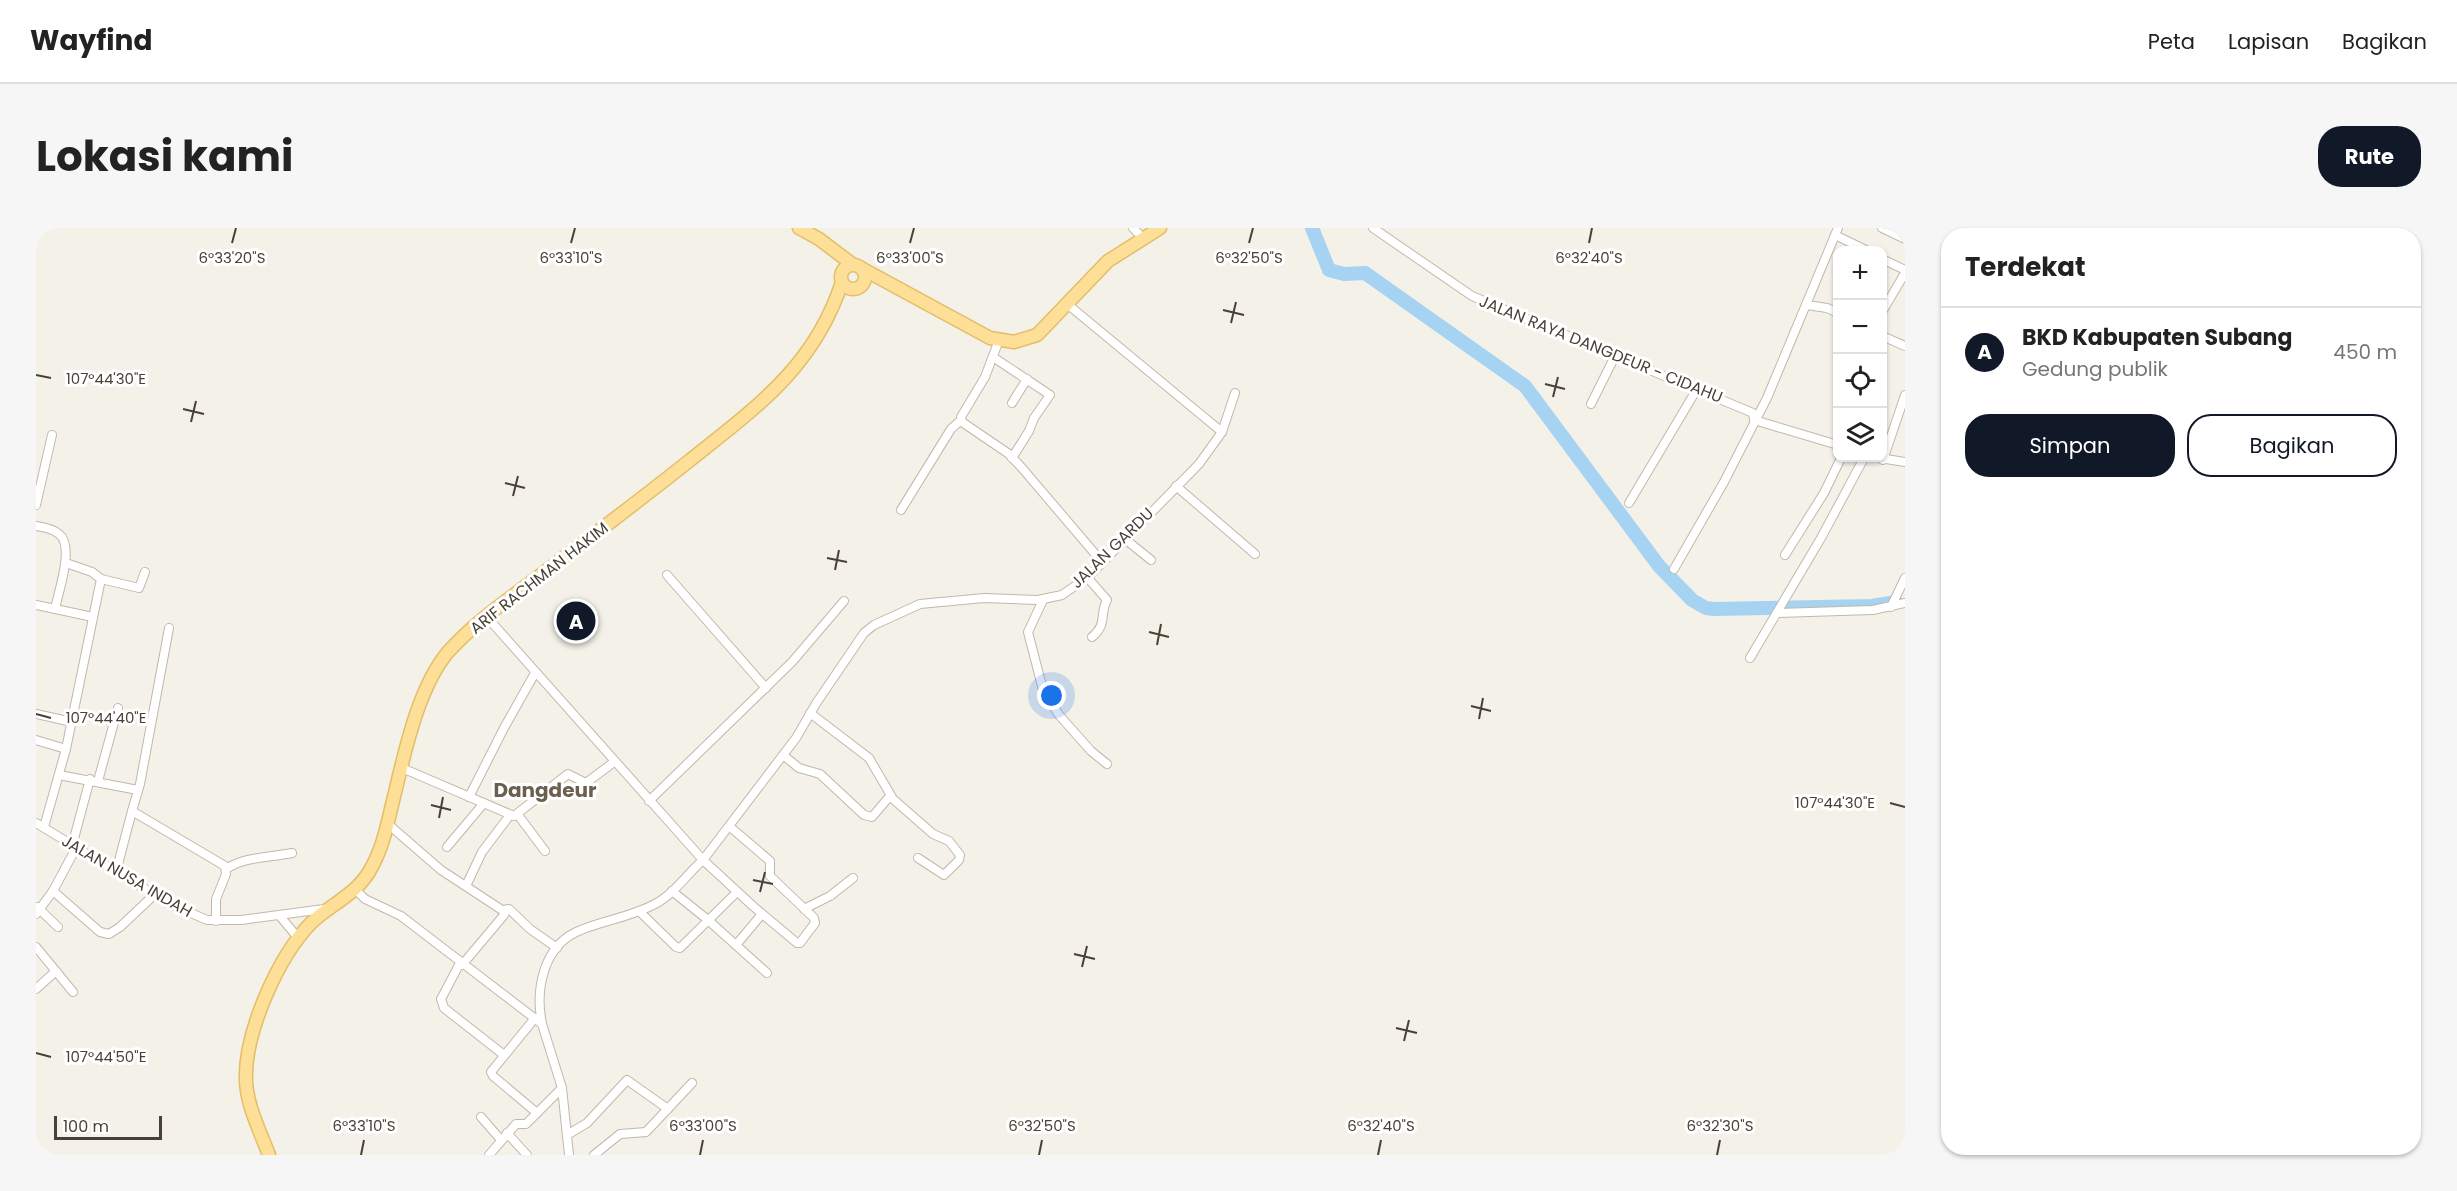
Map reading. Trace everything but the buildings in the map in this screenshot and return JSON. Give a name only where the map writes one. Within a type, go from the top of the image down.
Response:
[{"type":"main road","points":[[799,228],[860,270]]},
{"type":"main road","points":[[845,282],[845,267],[860,270],[883,279],[990,338],[1014,342],[1037,335],[1108,261],[1160,228]]},
{"type":"main road","points":[[831,248],[845,282]]},
{"type":"main road","points":[[845,282],[860,286],[860,270]]},
{"type":"main road","name":"ARIF RACHMAN HAKIM","points":[[269,1155],[248,1099],[246,1080],[247,1062],[256,1023],[281,965],[299,939],[311,923],[355,890],[368,874],[379,854],[402,768],[433,673],[449,651],[486,616],[752,413],[790,375],[808,351],[845,282]]},
{"type":"street","points":[[1132,228],[1143,238]]},
{"type":"street","name":"JALAN RAYA DANGDEUR - CIDAHU","points":[[1373,228],[1472,296],[1753,413],[1754,420],[1833,444]]},
{"type":"street","points":[[1881,228],[1905,239]]},
{"type":"street","points":[[1674,568],[1724,482],[1767,398],[1837,231],[1860,246]]},
{"type":"street","points":[[1887,262],[1905,272],[1887,303]]},
{"type":"street","points":[[1066,303],[1222,432]]},
{"type":"street","points":[[1807,305],[1833,311]]},
{"type":"street","points":[[1887,338],[1905,346]]},
{"type":"street","points":[[901,510],[951,429],[961,420],[985,377],[999,340]]},
{"type":"street","points":[[1591,404],[1615,356]]},
{"type":"street","points":[[993,357],[1049,393],[1050,397],[1034,418],[1029,431],[1012,458]]},
{"type":"street","points":[[1012,403],[1027,379]]},
{"type":"street","points":[[1629,503],[1696,389]]},
{"type":"street","name":"JALAN GARDU","points":[[557,948],[570,935],[579,930],[623,918],[658,903],[672,891],[699,857],[729,826],[783,755],[868,629],[913,607],[930,603],[984,598],[1043,600],[1062,595],[1087,577],[1199,465],[1222,432],[1235,393]]},
{"type":"street","points":[[1887,441],[1905,395]]},
{"type":"street","points":[[961,420],[1012,458],[1102,562]]},
{"type":"street","points":[[36,505],[52,435]]},
{"type":"street","points":[[1887,460],[1905,462]]},
{"type":"street","points":[[1785,555],[1839,462]]},
{"type":"street","points":[[1750,658],[1862,462]]},
{"type":"street","points":[[1176,486],[1255,554]]},
{"type":"street","points":[[36,526],[61,535],[66,563],[55,609]]},
{"type":"street","points":[[1125,539],[1151,560]]},
{"type":"street","points":[[66,563],[92,572],[101,579],[139,588],[145,572]]},
{"type":"street","points":[[667,574],[766,688]]},
{"type":"street","points":[[1087,577],[1107,600],[1102,609],[1103,622],[1092,637]]},
{"type":"street","points":[[1892,604],[1905,578]]},
{"type":"street","points":[[44,827],[66,749],[101,579]]},
{"type":"street","points":[[1043,600],[1028,632],[1043,690],[1059,715],[1091,751],[1107,764]]},
{"type":"street","points":[[649,801],[797,657],[844,601]]},
{"type":"street","points":[[1777,612],[1873,610],[1892,604],[1905,603]]},
{"type":"street","points":[[36,605],[93,617]]},
{"type":"street","points":[[486,616],[699,857],[798,943],[815,922],[770,876],[770,861],[729,826]]},
{"type":"street","points":[[116,872],[138,790],[169,628]]},
{"type":"street","points":[[469,797],[535,673]]},
{"type":"street","points":[[58,927],[37,910],[53,891],[74,847],[118,708]]},
{"type":"street","points":[[810,713],[869,758],[890,796],[933,834],[951,842],[960,855],[953,867],[944,875],[918,858]]},
{"type":"street","points":[[36,714],[72,722]]},
{"type":"street","points":[[36,740],[66,749]]},
{"type":"street","points":[[783,755],[799,768],[820,774],[864,815],[872,817],[890,796]]},
{"type":"street","points":[[466,886],[482,852],[514,815],[568,774],[586,783],[614,762]]},
{"type":"street","points":[[402,768],[514,815],[545,851]]},
{"type":"street","points":[[59,775],[138,790]]},
{"type":"street","points":[[447,848],[483,803]]},
{"type":"street","points":[[132,811],[173,838],[220,862],[226,868]]},
{"type":"street","name":"JALAN NUSA INDAH","points":[[36,823],[186,913],[216,921],[329,909]]},
{"type":"street","points":[[388,824],[437,868],[504,910],[509,909],[557,948],[543,973],[538,1004],[539,1020],[562,1088],[570,1155]]},
{"type":"street","points":[[216,921],[216,899],[226,868],[240,860],[292,854]]},
{"type":"street","points":[[804,909],[830,896],[853,878]]},
{"type":"street","points":[[355,890],[365,899],[400,916],[461,964],[539,1020]]},
{"type":"street","points":[[53,891],[105,934],[110,934],[120,927],[154,894]]},
{"type":"street","points":[[672,891],[708,920],[766,973]]},
{"type":"street","points":[[639,911],[678,948],[737,892]]},
{"type":"street","points":[[504,910],[504,915],[461,964],[441,999],[444,1008],[504,1055]]},
{"type":"street","points":[[736,945],[762,914]]},
{"type":"street","points":[[279,915],[299,939]]},
{"type":"street","points":[[36,947],[74,992]]},
{"type":"street","points":[[36,989],[56,970]]},
{"type":"street","points":[[537,1113],[492,1076],[492,1070],[539,1020]]},
{"type":"street","points":[[567,1135],[587,1123],[627,1080],[668,1110]]},
{"type":"street","points":[[594,1155],[620,1134],[646,1132],[692,1083]]},
{"type":"street","points":[[489,1155],[516,1124],[526,1124],[562,1088]]},
{"type":"street","points":[[481,1117],[501,1140]]},
{"type":"street","points":[[507,1133],[527,1155]]},
{"type":"waterway","points":[[1312,228],[1329,270],[1344,274],[1365,273],[1525,386],[1659,566],[1692,600],[1706,608],[1714,609],[1872,606],[1896,602]]},
{"type":"place","name":"BKD Kabupaten Subang","points":[[576,621]]},
{"type":"district","name":"Dangdeur","points":[[545,790]]}]
